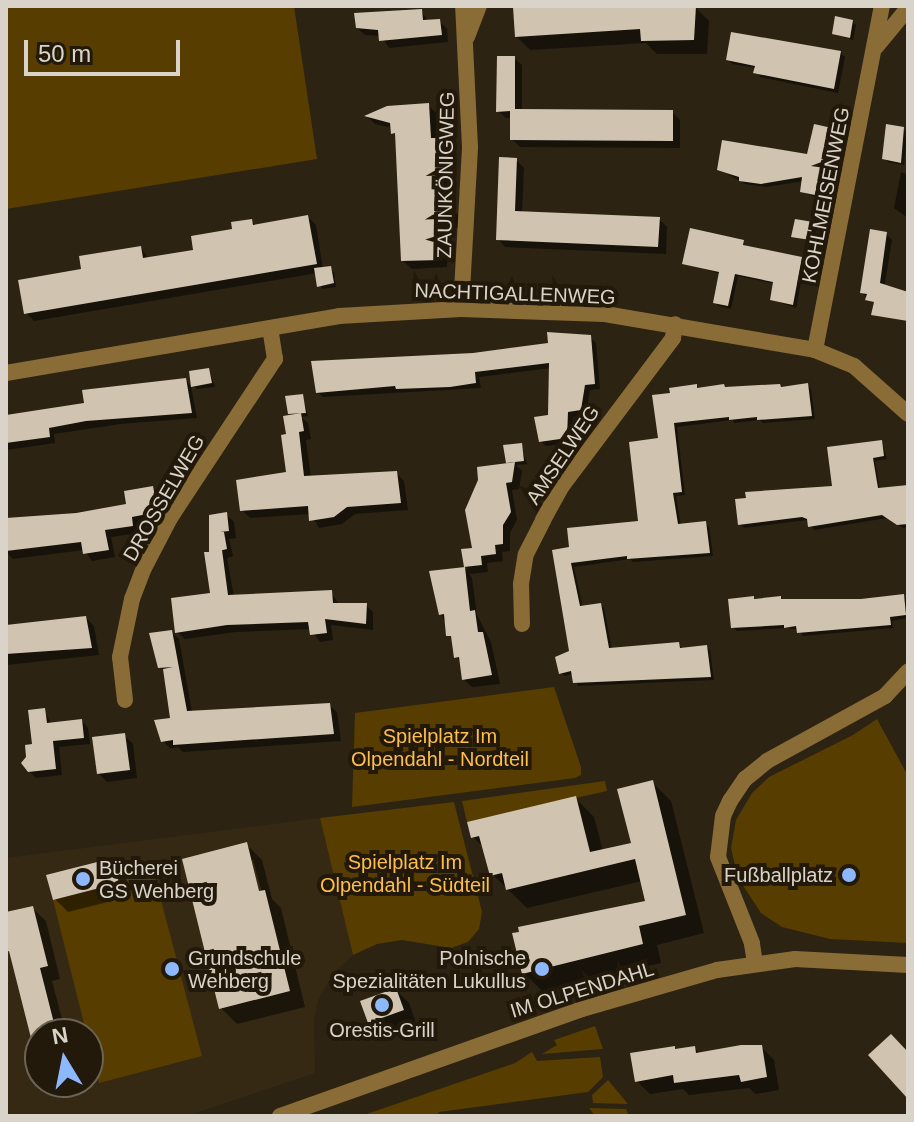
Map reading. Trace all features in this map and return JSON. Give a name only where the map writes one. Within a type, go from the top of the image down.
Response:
[{"type":"street","name":"ZAUNKÖNIGWEG","points":[[461,309],[470,159],[463,6]]},
{"type":"street","name":"ZAUNKÖNIGWEG","points":[[465,42],[479,6]]},
{"type":"street","name":"KOHLMEISENWEG","points":[[815,350],[882,6]]},
{"type":"street","name":"KOHLMEISENWEG","points":[[875,48],[908,8]]},
{"type":"street","name":"NACHTIGALLENWEG","points":[[6,373],[339,316],[461,309],[605,314],[815,350],[862,372],[908,414]]},
{"type":"street","name":"AMSELWEG","points":[[522,624],[523,568],[543,520],[562,486],[673,338],[675,324]]},
{"type":"street","name":"DROSSELWEG","points":[[125,700],[120,657],[132,599],[144,568],[170,518],[275,359],[270,328]]},
{"type":"street","points":[[755,963],[752,943],[718,857],[723,816],[730,801],[745,779],[767,761],[885,696],[908,671]]},
{"type":"street","name":"IM OLPENDAHL","points":[[280,1116],[582,1009],[717,970],[795,959],[908,965]]},
{"type":"shaded area","name":"Grundschule Wehberg","points":[[320,818],[353,955],[332,975],[318,1000],[314,1020],[315,1073],[186,1116],[6,1116],[6,858]]},
{"type":"green space","points":[[6,6],[294,6],[317,159],[6,209]]},
{"type":"green space","name":"Spielplatz Im Olpendahl - Nordteil","points":[[554,687],[581,775],[352,807],[355,713]]},
{"type":"green space","points":[[877,719],[908,776],[908,943],[830,939],[782,927],[761,913],[738,878],[731,848],[736,820],[752,793],[769,777],[853,735]]},
{"type":"green space","points":[[605,781],[607,791],[467,822],[462,801]]},
{"type":"green space","name":"Spielplatz Im Olpendahl - Südteil","points":[[454,802],[482,912],[479,929],[468,942],[451,948],[402,940],[377,944],[353,955],[320,818]]},
{"type":"green space","points":[[152,866],[202,1056],[104,1082],[104,1018],[83,1018],[53,900],[119,883],[117,875]]},
{"type":"green space","points":[[595,1026],[603,1049],[542,1054],[557,1045],[554,1040]]},
{"type":"green space","points":[[532,1052],[537,1061],[600,1057],[603,1077],[588,1092],[439,1112],[437,1116],[361,1116],[515,1063]]},
{"type":"green space","points":[[608,1080],[628,1104],[593,1103],[592,1095]]},
{"type":"green space","points":[[589,1108],[626,1109],[629,1116],[595,1116]]},
{"type":"building","points":[[696,6],[694,40],[641,41],[640,29],[515,37],[513,7]]},
{"type":"building","points":[[422,9],[423,20],[440,19],[442,35],[379,41],[378,30],[356,28],[354,13]]},
{"type":"building","points":[[835,16],[853,20],[850,38],[832,34]]},
{"type":"building","points":[[731,32],[841,51],[834,89],[753,73],[755,66],[726,60]]},
{"type":"building","points":[[497,56],[515,56],[515,109],[673,110],[673,141],[510,140],[510,111],[496,112]]},
{"type":"building","points":[[429,103],[431,138],[441,138],[442,156],[448,164],[440,174],[442,205],[450,205],[452,221],[442,222],[440,260],[401,261],[395,133],[391,134],[390,123],[364,116],[387,106]]},
{"type":"building","points":[[814,124],[832,128],[815,195],[800,192],[802,177],[761,184],[739,181],[739,177],[717,170],[722,140],[807,154]]},
{"type":"building","points":[[886,124],[904,127],[901,163],[882,159]]},
{"type":"building","points":[[499,157],[517,158],[515,211],[660,217],[658,247],[496,240]]},
{"type":"building","points":[[308,215],[317,264],[24,314],[18,280],[81,269],[79,256],[141,246],[143,258],[193,250],[191,236],[232,229],[231,222],[252,219],[253,225]]},
{"type":"building","points":[[795,219],[813,222],[810,240],[791,237]]},
{"type":"building","points":[[690,228],[744,240],[743,245],[802,257],[793,305],[770,300],[773,282],[735,274],[728,306],[713,303],[719,272],[682,264]]},
{"type":"building","points":[[870,229],[887,232],[880,283],[908,292],[908,321],[871,315],[874,302],[865,300],[867,294],[860,293]]},
{"type":"building","points":[[331,266],[334,283],[317,287],[314,268]]},
{"type":"building","points":[[547,332],[591,335],[595,384],[585,385],[581,410],[568,412],[567,438],[539,442],[534,417],[548,415],[549,363],[475,372],[476,383],[450,387],[396,389],[395,386],[316,393],[311,361],[473,353],[548,343]]},
{"type":"building","points":[[209,368],[212,383],[191,387],[189,371]]},
{"type":"building","points":[[186,378],[192,413],[86,421],[49,428],[50,437],[6,443],[6,415],[84,403],[82,390]]},
{"type":"building","points":[[808,383],[812,416],[757,420],[757,417],[729,420],[729,417],[674,423],[682,492],[673,493],[678,524],[706,521],[710,553],[627,559],[627,556],[571,563],[580,606],[601,603],[609,648],[679,642],[680,648],[707,645],[711,677],[573,683],[571,671],[559,674],[555,657],[569,651],[552,550],[569,547],[567,528],[638,521],[629,442],[658,438],[652,395],[670,393],[669,388],[697,384],[697,388],[724,384],[725,387],[780,384],[781,387]]},
{"type":"building","points":[[303,394],[306,413],[288,414],[285,396]]},
{"type":"building","points":[[301,413],[304,431],[299,432],[304,476],[397,471],[401,503],[347,507],[334,517],[309,521],[308,506],[240,511],[236,480],[286,472],[281,435],[286,434],[283,416]]},
{"type":"building","points":[[882,440],[884,456],[873,458],[878,488],[908,485],[908,524],[897,525],[882,515],[808,527],[807,519],[802,517],[738,525],[735,499],[746,498],[745,492],[832,486],[827,447]]},
{"type":"building","points":[[522,443],[524,461],[506,463],[503,445]]},
{"type":"building","points":[[515,462],[512,482],[506,483],[511,512],[503,525],[503,544],[495,545],[496,554],[481,556],[482,565],[464,567],[461,549],[472,548],[465,510],[478,480],[477,467]]},
{"type":"building","points":[[153,486],[158,512],[132,517],[133,526],[105,530],[109,550],[83,554],[81,542],[6,551],[6,518],[76,513],[126,504],[124,491]]},
{"type":"building","points":[[227,512],[229,531],[220,532],[224,532],[227,549],[222,550],[228,595],[332,590],[333,603],[367,603],[366,624],[325,619],[327,633],[310,635],[308,622],[227,625],[175,633],[171,598],[210,593],[204,552],[209,552],[209,515]]},
{"type":"building","points":[[465,567],[470,611],[475,610],[478,632],[483,632],[492,675],[462,680],[459,657],[454,658],[451,636],[446,636],[444,614],[439,615],[429,571]]},
{"type":"building","points":[[904,594],[906,615],[890,617],[891,625],[797,633],[796,626],[784,628],[784,625],[731,628],[728,599],[781,596],[781,599],[861,599]]},
{"type":"building","points":[[86,616],[92,648],[6,654],[6,625]]},
{"type":"building","points":[[172,630],[187,711],[330,703],[334,734],[173,745],[173,740],[161,742],[154,720],[170,718],[163,669],[173,667],[158,668],[149,633]]},
{"type":"building","points":[[45,708],[47,723],[82,719],[84,738],[53,741],[56,769],[28,772],[21,763],[26,757],[25,745],[32,744],[28,710]]},
{"type":"building","points":[[125,733],[130,770],[97,774],[92,737]]},
{"type":"building","points":[[653,780],[686,915],[639,926],[643,944],[522,974],[512,933],[519,932],[518,927],[645,901],[635,859],[506,890],[502,873],[490,876],[479,836],[471,838],[467,822],[576,796],[590,852],[631,843],[617,789]]},
{"type":"building","points":[[247,842],[259,891],[265,890],[290,991],[219,1009],[182,859]]},
{"type":"building","name":"Bücherei GS Wehberg","points":[[113,858],[119,883],[53,900],[46,875]]},
{"type":"building","points":[[33,906],[48,966],[40,968],[53,1018],[26,1018],[9,951],[6,952],[6,912]]},
{"type":"building","name":"Orestis-Grill","points":[[396,988],[404,1010],[368,1023],[360,1001]]},
{"type":"building","points":[[891,1034],[908,1052],[908,1099],[868,1055]]},
{"type":"building","points":[[741,1045],[762,1045],[767,1077],[741,1082],[739,1075],[674,1083],[673,1075],[635,1082],[630,1053],[695,1046],[696,1053]]},
{"type":"place","name":"Fußballplatz","points":[[849,875]]},
{"type":"place","name":"Bücherei GS Wehberg","points":[[83,879]]},
{"type":"place","name":"Grundschule Wehberg","points":[[172,969]]},
{"type":"place","name":"Polnische Spezialitäten Lukullus","points":[[542,969]]},
{"type":"place","name":"Orestis-Grill","points":[[382,1005]]}]
